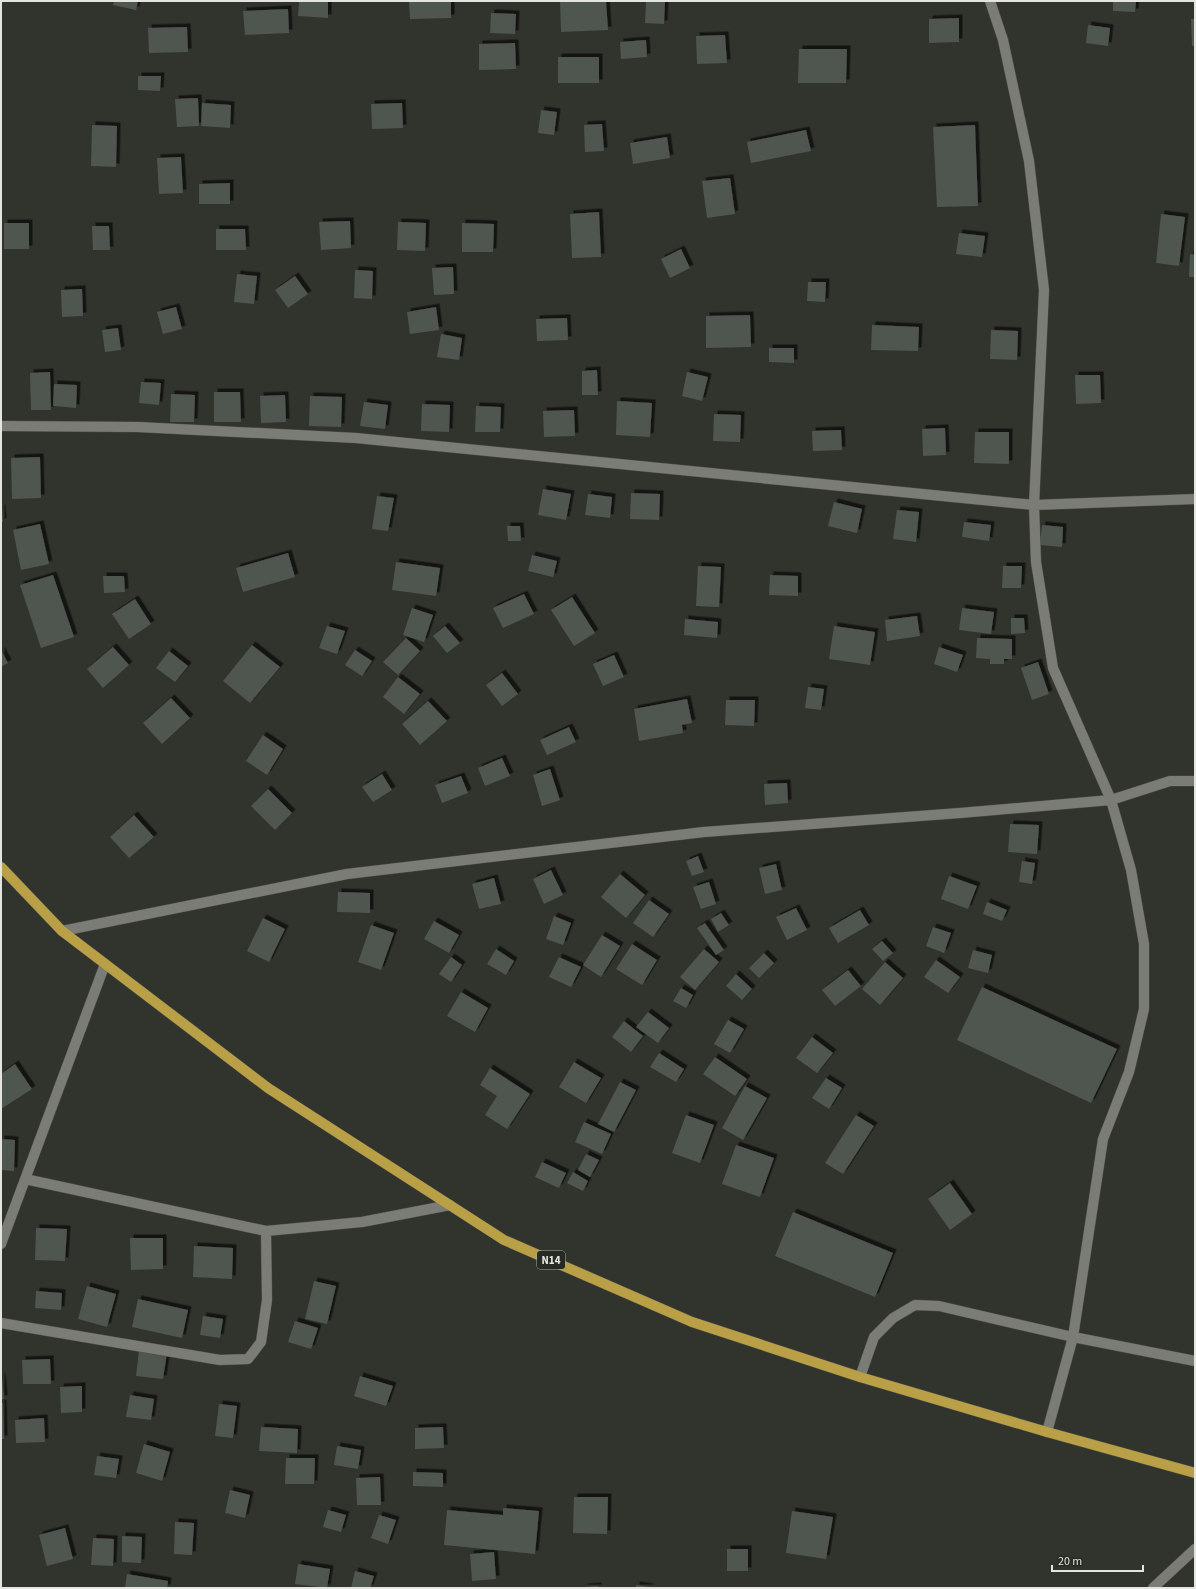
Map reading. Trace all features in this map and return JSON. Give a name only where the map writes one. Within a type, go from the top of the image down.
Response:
[{"type":"main road","name":"N14","points":[[1,867],[62,931],[268,1088],[504,1240],[692,1322],[860,1377],[1047,1432],[1195,1473]]},
{"type":"street","points":[[990,1],[1003,40],[1029,161],[1044,290],[1034,505],[1036,562],[1053,668],[1111,800],[1131,870],[1144,944],[1144,1009],[1129,1072],[1103,1139],[1073,1337],[1047,1432]]},
{"type":"street","points":[[1,426],[138,427],[356,438],[1034,505],[1195,499]]},
{"type":"street","points":[[62,931],[347,874],[704,832],[1111,800],[1170,781],[1195,781]]},
{"type":"street","points":[[1,1244],[104,964]]},
{"type":"street","points":[[25,1179],[266,1231],[362,1222],[450,1205]]},
{"type":"street","points":[[1,1323],[220,1360],[248,1359],[261,1342],[266,1307],[266,1231]]},
{"type":"street","points":[[860,1377],[874,1337],[893,1318],[915,1305],[940,1306],[1073,1337],[1195,1361]]},
{"type":"street","points":[[1153,1588],[1195,1549]]},
{"type":"building","points":[[114,1],[138,1],[136,10],[113,5]]},
{"type":"building","points":[[299,1],[328,1],[328,18],[298,16]]},
{"type":"building","points":[[409,1],[451,1],[451,18],[410,19]]},
{"type":"building","points":[[560,1],[606,1],[608,30],[561,32]]},
{"type":"building","points":[[646,1],[665,1],[664,24],[645,23]]},
{"type":"building","points":[[1113,1],[1136,1],[1135,12],[1113,11]]},
{"type":"building","points":[[288,9],[289,33],[245,35],[243,11]]},
{"type":"building","points":[[491,13],[516,14],[515,34],[490,33]]},
{"type":"building","points":[[959,18],[959,42],[929,43],[929,19]]},
{"type":"building","points":[[1191,19],[1195,19],[1195,46],[1192,46]]},
{"type":"building","points":[[1088,25],[1110,28],[1108,46],[1086,43]]},
{"type":"building","points":[[187,27],[188,52],[149,53],[148,28]]},
{"type":"building","points":[[725,35],[727,63],[697,64],[696,36]]},
{"type":"building","points":[[646,40],[647,57],[621,59],[620,42]]},
{"type":"building","points":[[515,43],[516,69],[479,70],[479,44]]},
{"type":"building","points":[[799,49],[847,49],[846,83],[798,83]]},
{"type":"building","points":[[558,57],[599,57],[599,83],[558,83]]},
{"type":"building","points":[[138,76],[161,76],[160,91],[138,90]]},
{"type":"building","points":[[198,98],[199,126],[177,127],[175,99]]},
{"type":"building","points":[[202,103],[231,105],[230,128],[201,126]]},
{"type":"building","points":[[402,103],[403,128],[372,129],[371,104]]},
{"type":"building","points":[[541,110],[557,112],[554,135],[538,133]]},
{"type":"building","points":[[602,124],[604,151],[585,152],[584,125]]},
{"type":"building","points":[[92,125],[117,126],[116,167],[91,166]]},
{"type":"building","points":[[975,125],[978,206],[937,207],[933,127]]},
{"type":"building","points":[[806,130],[811,151],[751,163],[747,142]]},
{"type":"building","points":[[667,137],[670,158],[633,164],[630,143]]},
{"type":"building","points":[[181,157],[183,193],[159,194],[157,158]]},
{"type":"building","points":[[730,178],[735,214],[707,218],[702,181]]},
{"type":"building","points":[[230,183],[230,204],[199,204],[199,184]]},
{"type":"building","points":[[599,212],[601,257],[572,258],[570,214]]},
{"type":"building","points":[[1161,214],[1185,217],[1179,266],[1156,263]]},
{"type":"building","points":[[350,221],[351,248],[321,250],[319,222]]},
{"type":"building","points":[[398,222],[426,223],[425,251],[397,250]]},
{"type":"building","points":[[4,223],[29,223],[29,249],[4,249]]},
{"type":"building","points":[[462,223],[494,224],[493,252],[462,252]]},
{"type":"building","points":[[92,226],[109,226],[110,250],[93,250]]},
{"type":"building","points":[[216,229],[245,229],[246,250],[216,250]]},
{"type":"building","points":[[959,233],[985,236],[982,257],[956,254]]},
{"type":"building","points":[[681,249],[690,268],[670,278],[661,259]]},
{"type":"building","points":[[1190,254],[1195,255],[1195,277],[1189,277]]},
{"type":"building","points":[[453,267],[454,294],[434,295],[432,268]]},
{"type":"building","points":[[355,270],[373,271],[372,299],[354,298]]},
{"type":"building","points":[[237,274],[257,276],[254,304],[234,302]]},
{"type":"building","points":[[295,276],[308,294],[288,308],[275,290]]},
{"type":"building","points":[[808,282],[826,282],[825,302],[807,301]]},
{"type":"building","points":[[82,289],[83,316],[62,317],[61,290]]},
{"type":"building","points":[[176,307],[182,329],[163,334],[157,312]]},
{"type":"building","points":[[436,307],[439,330],[410,334],[407,312]]},
{"type":"building","points":[[750,315],[751,347],[706,348],[706,316]]},
{"type":"building","points":[[567,318],[568,340],[537,341],[536,319]]},
{"type":"building","points":[[872,325],[919,327],[918,351],[871,350]]},
{"type":"building","points":[[118,328],[121,350],[105,352],[102,330]]},
{"type":"building","points":[[991,330],[1018,331],[1017,360],[990,359]]},
{"type":"building","points":[[441,334],[462,338],[459,360],[437,357]]},
{"type":"building","points":[[769,348],[794,348],[794,363],[769,362]]},
{"type":"building","points":[[597,370],[598,395],[582,395],[582,371]]},
{"type":"building","points":[[50,372],[51,410],[31,410],[30,373]]},
{"type":"building","points":[[687,372],[708,377],[702,401],[682,396]]},
{"type":"building","points":[[1075,375],[1100,375],[1101,403],[1076,404]]},
{"type":"building","points":[[141,382],[161,383],[159,405],[139,403]]},
{"type":"building","points":[[54,384],[77,385],[76,408],[53,406]]},
{"type":"building","points":[[214,392],[240,392],[241,422],[214,422]]},
{"type":"building","points":[[171,394],[195,395],[194,422],[170,422]]},
{"type":"building","points":[[285,395],[286,422],[261,423],[260,396]]},
{"type":"building","points":[[310,396],[342,397],[341,427],[309,426]]},
{"type":"building","points":[[617,401],[652,403],[650,437],[616,435]]},
{"type":"building","points":[[364,402],[388,405],[385,429],[360,426]]},
{"type":"building","points":[[422,404],[450,405],[449,432],[421,431]]},
{"type":"building","points":[[476,406],[501,407],[500,432],[475,432]]},
{"type":"building","points":[[574,410],[575,436],[544,437],[543,411]]},
{"type":"building","points":[[714,414],[741,415],[740,442],[713,441]]},
{"type":"building","points":[[945,428],[946,455],[923,456],[922,429]]},
{"type":"building","points":[[841,430],[842,450],[813,451],[812,431]]},
{"type":"building","points":[[975,432],[1009,432],[1009,464],[974,463]]},
{"type":"building","points":[[40,457],[41,498],[12,499],[11,458]]},
{"type":"building","points":[[543,489],[571,494],[566,520],[538,515]]},
{"type":"building","points":[[631,493],[660,494],[659,520],[630,519]]},
{"type":"building","points":[[588,494],[612,497],[610,518],[585,515]]},
{"type":"building","points":[[377,496],[394,498],[388,531],[372,529]]},
{"type":"building","points":[[834,502],[862,509],[857,533],[828,526]]},
{"type":"building","points":[[2,508],[3,522],[1,522]]},
{"type":"building","points":[[897,510],[919,512],[916,542],[893,539]]},
{"type":"building","points":[[964,522],[991,525],[989,541],[962,537]]},
{"type":"building","points":[[40,524],[49,564],[21,570],[13,530]]},
{"type":"building","points":[[1042,525],[1063,527],[1062,547],[1040,545]]},
{"type":"building","points":[[507,526],[520,526],[521,541],[508,541]]},
{"type":"building","points":[[288,553],[295,577],[243,592],[236,568]]},
{"type":"building","points":[[532,555],[557,561],[553,577],[528,571]]},
{"type":"building","points":[[396,562],[440,568],[436,596],[392,590]]},
{"type":"building","points":[[698,566],[721,567],[719,607],[696,606]]},
{"type":"building","points":[[1003,566],[1022,566],[1021,588],[1002,588]]},
{"type":"building","points":[[53,575],[74,637],[41,648],[20,585]]},
{"type":"building","points":[[770,575],[798,576],[798,596],[769,595]]},
{"type":"building","points":[[103,576],[124,576],[125,592],[104,593]]},
{"type":"building","points":[[524,594],[534,614],[503,628],[493,608]]},
{"type":"building","points":[[572,597],[595,633],[574,646],[551,610]]},
{"type":"building","points":[[135,599],[151,624],[129,639],[112,614]]},
{"type":"building","points":[[412,608],[433,615],[424,642],[403,635]]},
{"type":"building","points":[[962,608],[994,612],[991,634],[959,630]]},
{"type":"building","points":[[917,616],[920,636],[887,641],[885,620]]},
{"type":"building","points":[[1011,618],[1024,618],[1025,633],[1011,634]]},
{"type":"building","points":[[685,619],[718,622],[717,638],[684,635]]},
{"type":"building","points":[[327,626],[345,631],[337,654],[319,648]]},
{"type":"building","points":[[445,626],[460,643],[447,653],[433,636]]},
{"type":"building","points":[[834,626],[875,632],[870,665],[829,659]]},
{"type":"building","points":[[406,638],[420,651],[398,675],[383,662]]},
{"type":"building","points":[[977,638],[1012,639],[1012,659],[1004,659],[1004,664],[990,664],[990,659],[976,658]]},
{"type":"building","points":[[252,645],[280,667],[250,703],[223,681]]},
{"type":"building","points":[[113,647],[129,665],[103,688],[87,669]]},
{"type":"building","points":[[939,647],[963,655],[957,672],[934,664]]},
{"type":"building","points":[[1,650],[8,663],[1,667]]},
{"type":"building","points":[[355,650],[372,661],[362,676],[345,665]]},
{"type":"building","points":[[169,651],[188,666],[175,682],[156,668]]},
{"type":"building","points":[[614,655],[624,677],[603,686],[593,664]]},
{"type":"building","points":[[1038,662],[1049,694],[1032,700],[1021,668]]},
{"type":"building","points":[[502,673],[518,694],[502,706],[486,685]]},
{"type":"building","points":[[398,677],[420,694],[404,714],[383,697]]},
{"type":"building","points":[[808,687],[824,689],[821,710],[805,708]]},
{"type":"building","points":[[171,698],[190,718],[162,744],[143,723]]},
{"type":"building","points":[[687,699],[692,723],[682,725],[683,733],[639,741],[634,709]]},
{"type":"building","points":[[726,700],[755,700],[754,726],[725,725]]},
{"type":"building","points":[[428,701],[447,721],[420,745],[402,724]]},
{"type":"building","points":[[569,727],[576,742],[547,755],[540,740]]},
{"type":"building","points":[[263,735],[283,749],[267,775],[246,761]]},
{"type":"building","points":[[502,758],[510,776],[485,786],[478,768]]},
{"type":"building","points":[[550,769],[560,800],[542,806],[533,775]]},
{"type":"building","points":[[382,774],[392,790],[373,802],[362,787]]},
{"type":"building","points":[[461,776],[468,793],[442,803],[435,785]]},
{"type":"building","points":[[787,783],[788,803],[765,805],[764,784]]},
{"type":"building","points":[[268,789],[292,813],[275,830],[251,806]]},
{"type":"building","points":[[134,815],[154,837],[129,858],[110,837]]},
{"type":"building","points":[[1010,824],[1039,825],[1037,854],[1008,852]]},
{"type":"building","points":[[698,856],[704,872],[692,876],[686,861]]},
{"type":"building","points":[[1022,861],[1035,863],[1032,884],[1019,882]]},
{"type":"building","points":[[776,864],[782,890],[765,894],[759,868]]},
{"type":"building","points":[[551,870],[563,895],[544,904],[533,879]]},
{"type":"building","points":[[620,874],[645,895],[626,918],[601,897]]},
{"type":"building","points":[[949,876],[977,886],[968,909],[941,899]]},
{"type":"building","points":[[494,878],[501,904],[479,909],[472,884]]},
{"type":"building","points":[[709,882],[716,904],[701,909],[693,887]]},
{"type":"building","points":[[338,892],[370,893],[370,913],[337,912]]},
{"type":"building","points":[[649,900],[669,914],[653,937],[633,923]]},
{"type":"building","points":[[987,902],[1007,910],[1002,921],[983,914]]},
{"type":"building","points":[[796,908],[807,930],[787,940],[776,917]]},
{"type":"building","points":[[860,910],[869,925],[838,943],[829,928]]},
{"type":"building","points":[[721,913],[729,925],[718,932],[711,919]]},
{"type":"building","points":[[554,916],[571,923],[563,945],[546,939]]},
{"type":"building","points":[[263,918],[285,929],[269,962],[247,951]]},
{"type":"building","points":[[434,921],[459,935],[449,953],[424,939]]},
{"type":"building","points":[[705,923],[724,950],[716,955],[697,928]]},
{"type":"building","points":[[371,925],[394,933],[381,970],[358,962]]},
{"type":"building","points":[[933,927],[951,933],[944,953],[926,946]]},
{"type":"building","points":[[602,935],[620,946],[601,977],[583,965]]},
{"type":"building","points":[[882,941],[893,953],[883,961],[872,949]]},
{"type":"building","points":[[632,944],[657,960],[642,985],[616,969]]},
{"type":"building","points":[[496,949],[514,961],[506,975],[487,964]]},
{"type":"building","points":[[704,949],[719,962],[695,990],[680,977]]},
{"type":"building","points":[[973,950],[992,955],[988,973],[968,968]]},
{"type":"building","points":[[764,953],[774,963],[759,978],[749,968]]},
{"type":"building","points":[[451,957],[462,965],[451,982],[439,974]]},
{"type":"building","points":[[559,957],[581,967],[571,987],[549,977]]},
{"type":"building","points":[[936,960],[960,977],[948,993],[924,977]]},
{"type":"building","points":[[885,962],[903,978],[880,1005],[862,989]]},
{"type":"building","points":[[848,970],[861,986],[835,1006],[822,990]]},
{"type":"building","points":[[736,974],[752,989],[742,1000],[726,986]]},
{"type":"building","points":[[982,987],[1117,1049],[1091,1103],[957,1040]]},
{"type":"building","points":[[681,988],[693,995],[686,1008],[673,1001]]},
{"type":"building","points":[[461,992],[488,1008],[475,1032],[447,1016]]},
{"type":"building","points":[[648,1012],[669,1028],[658,1043],[636,1027]]},
{"type":"building","points":[[728,1020],[744,1029],[730,1053],[714,1044]]},
{"type":"building","points":[[624,1021],[643,1036],[631,1052],[612,1037]]},
{"type":"building","points":[[812,1037],[833,1053],[817,1073],[796,1058]]},
{"type":"building","points":[[659,1053],[684,1069],[676,1082],[650,1067]]},
{"type":"building","points":[[715,1057],[747,1079],[735,1096],[703,1074]]},
{"type":"building","points":[[574,1062],[601,1078],[586,1103],[559,1087]]},
{"type":"building","points":[[15,1064],[32,1089],[1,1109],[1,1074]]},
{"type":"building","points":[[490,1068],[530,1094],[507,1129],[485,1115],[497,1096],[480,1085]]},
{"type":"building","points":[[826,1078],[842,1088],[829,1109],[812,1098]]},
{"type":"building","points":[[620,1082],[636,1090],[614,1132],[598,1124]]},
{"type":"building","points":[[745,1086],[767,1098],[743,1140],[722,1128]]},
{"type":"building","points":[[686,1115],[714,1125],[700,1163],[672,1153]]},
{"type":"building","points":[[856,1115],[874,1126],[843,1174],[825,1163]]},
{"type":"building","points":[[584,1122],[611,1134],[602,1154],[575,1142]]},
{"type":"building","points":[[1,1139],[15,1140],[14,1171],[1,1170]]},
{"type":"building","points":[[736,1145],[774,1158],[760,1197],[722,1184]]},
{"type":"building","points":[[586,1154],[599,1160],[590,1177],[578,1170]]},
{"type":"building","points":[[542,1162],[566,1173],[559,1188],[535,1177]]},
{"type":"building","points":[[573,1172],[588,1181],[583,1191],[567,1183]]},
{"type":"building","points":[[950,1183],[972,1214],[950,1230],[928,1199]]},
{"type":"building","points":[[793,1212],[893,1253],[875,1297],[775,1256]]},
{"type":"building","points":[[36,1228],[67,1229],[65,1261],[35,1260]]},
{"type":"building","points":[[130,1238],[163,1238],[163,1269],[131,1270]]},
{"type":"building","points":[[194,1246],[233,1248],[232,1279],[193,1277]]},
{"type":"building","points":[[314,1281],[336,1286],[327,1324],[305,1319]]},
{"type":"building","points":[[87,1286],[116,1294],[107,1327],[78,1319]]},
{"type":"building","points":[[36,1291],[62,1293],[61,1310],[35,1308]]},
{"type":"building","points":[[138,1299],[188,1310],[182,1338],[132,1327]]},
{"type":"building","points":[[203,1316],[223,1319],[220,1338],[200,1335]]},
{"type":"building","points":[[295,1321],[318,1328],[311,1349],[288,1342]]},
{"type":"building","points":[[139,1350],[167,1353],[163,1379],[136,1376]]},
{"type":"building","points":[[50,1359],[51,1384],[23,1384],[22,1360]]},
{"type":"building","points":[[360,1376],[393,1386],[386,1406],[354,1396]]},
{"type":"building","points":[[2,1377],[4,1399],[1,1399]]},
{"type":"building","points":[[82,1386],[82,1412],[61,1413],[60,1387]]},
{"type":"building","points":[[130,1395],[154,1399],[151,1420],[126,1417]]},
{"type":"building","points":[[1,1403],[3,1403],[4,1439],[1,1439]]},
{"type":"building","points":[[219,1404],[237,1406],[233,1438],[215,1436]]},
{"type":"building","points":[[44,1418],[45,1442],[16,1443],[15,1420]]},
{"type":"building","points":[[261,1427],[298,1429],[297,1453],[259,1451]]},
{"type":"building","points":[[443,1427],[444,1448],[415,1449],[415,1428]]},
{"type":"building","points":[[144,1444],[170,1452],[162,1481],[136,1473]]},
{"type":"building","points":[[337,1446],[361,1450],[358,1469],[334,1465]]},
{"type":"building","points":[[97,1456],[119,1459],[116,1478],[94,1475]]},
{"type":"building","points":[[286,1458],[315,1458],[314,1484],[285,1484]]},
{"type":"building","points":[[413,1472],[443,1473],[443,1487],[413,1486]]},
{"type":"building","points":[[380,1477],[381,1505],[357,1505],[356,1478]]},
{"type":"building","points":[[230,1490],[250,1495],[245,1518],[225,1513]]},
{"type":"building","points":[[574,1497],[608,1497],[607,1534],[573,1533]]},
{"type":"building","points":[[503,1508],[539,1511],[535,1554],[444,1545],[447,1510],[503,1515]]},
{"type":"building","points":[[328,1510],[346,1515],[341,1532],[323,1527]]},
{"type":"building","points":[[792,1511],[833,1517],[826,1559],[786,1553]]},
{"type":"building","points":[[379,1515],[396,1520],[388,1544],[371,1538]]},
{"type":"building","points":[[175,1522],[194,1523],[192,1555],[174,1554]]},
{"type":"building","points":[[65,1528],[73,1559],[47,1566],[39,1535]]},
{"type":"building","points":[[122,1536],[142,1537],[141,1563],[122,1562]]},
{"type":"building","points":[[93,1538],[114,1539],[113,1566],[91,1565]]},
{"type":"building","points":[[727,1549],[748,1549],[748,1571],[727,1571]]},
{"type":"building","points":[[494,1552],[496,1579],[472,1581],[470,1554]]},
{"type":"building","points":[[298,1564],[330,1569],[327,1588],[295,1584]]},
{"type":"building","points":[[355,1571],[374,1576],[370,1588],[351,1588]]},
{"type":"building","points":[[127,1574],[168,1581],[167,1588],[125,1588]]},
{"type":"building","points":[[636,1585],[650,1587],[650,1588],[636,1588]]},
{"type":"building","points":[[598,1586],[598,1588],[584,1588],[584,1587]]}]
